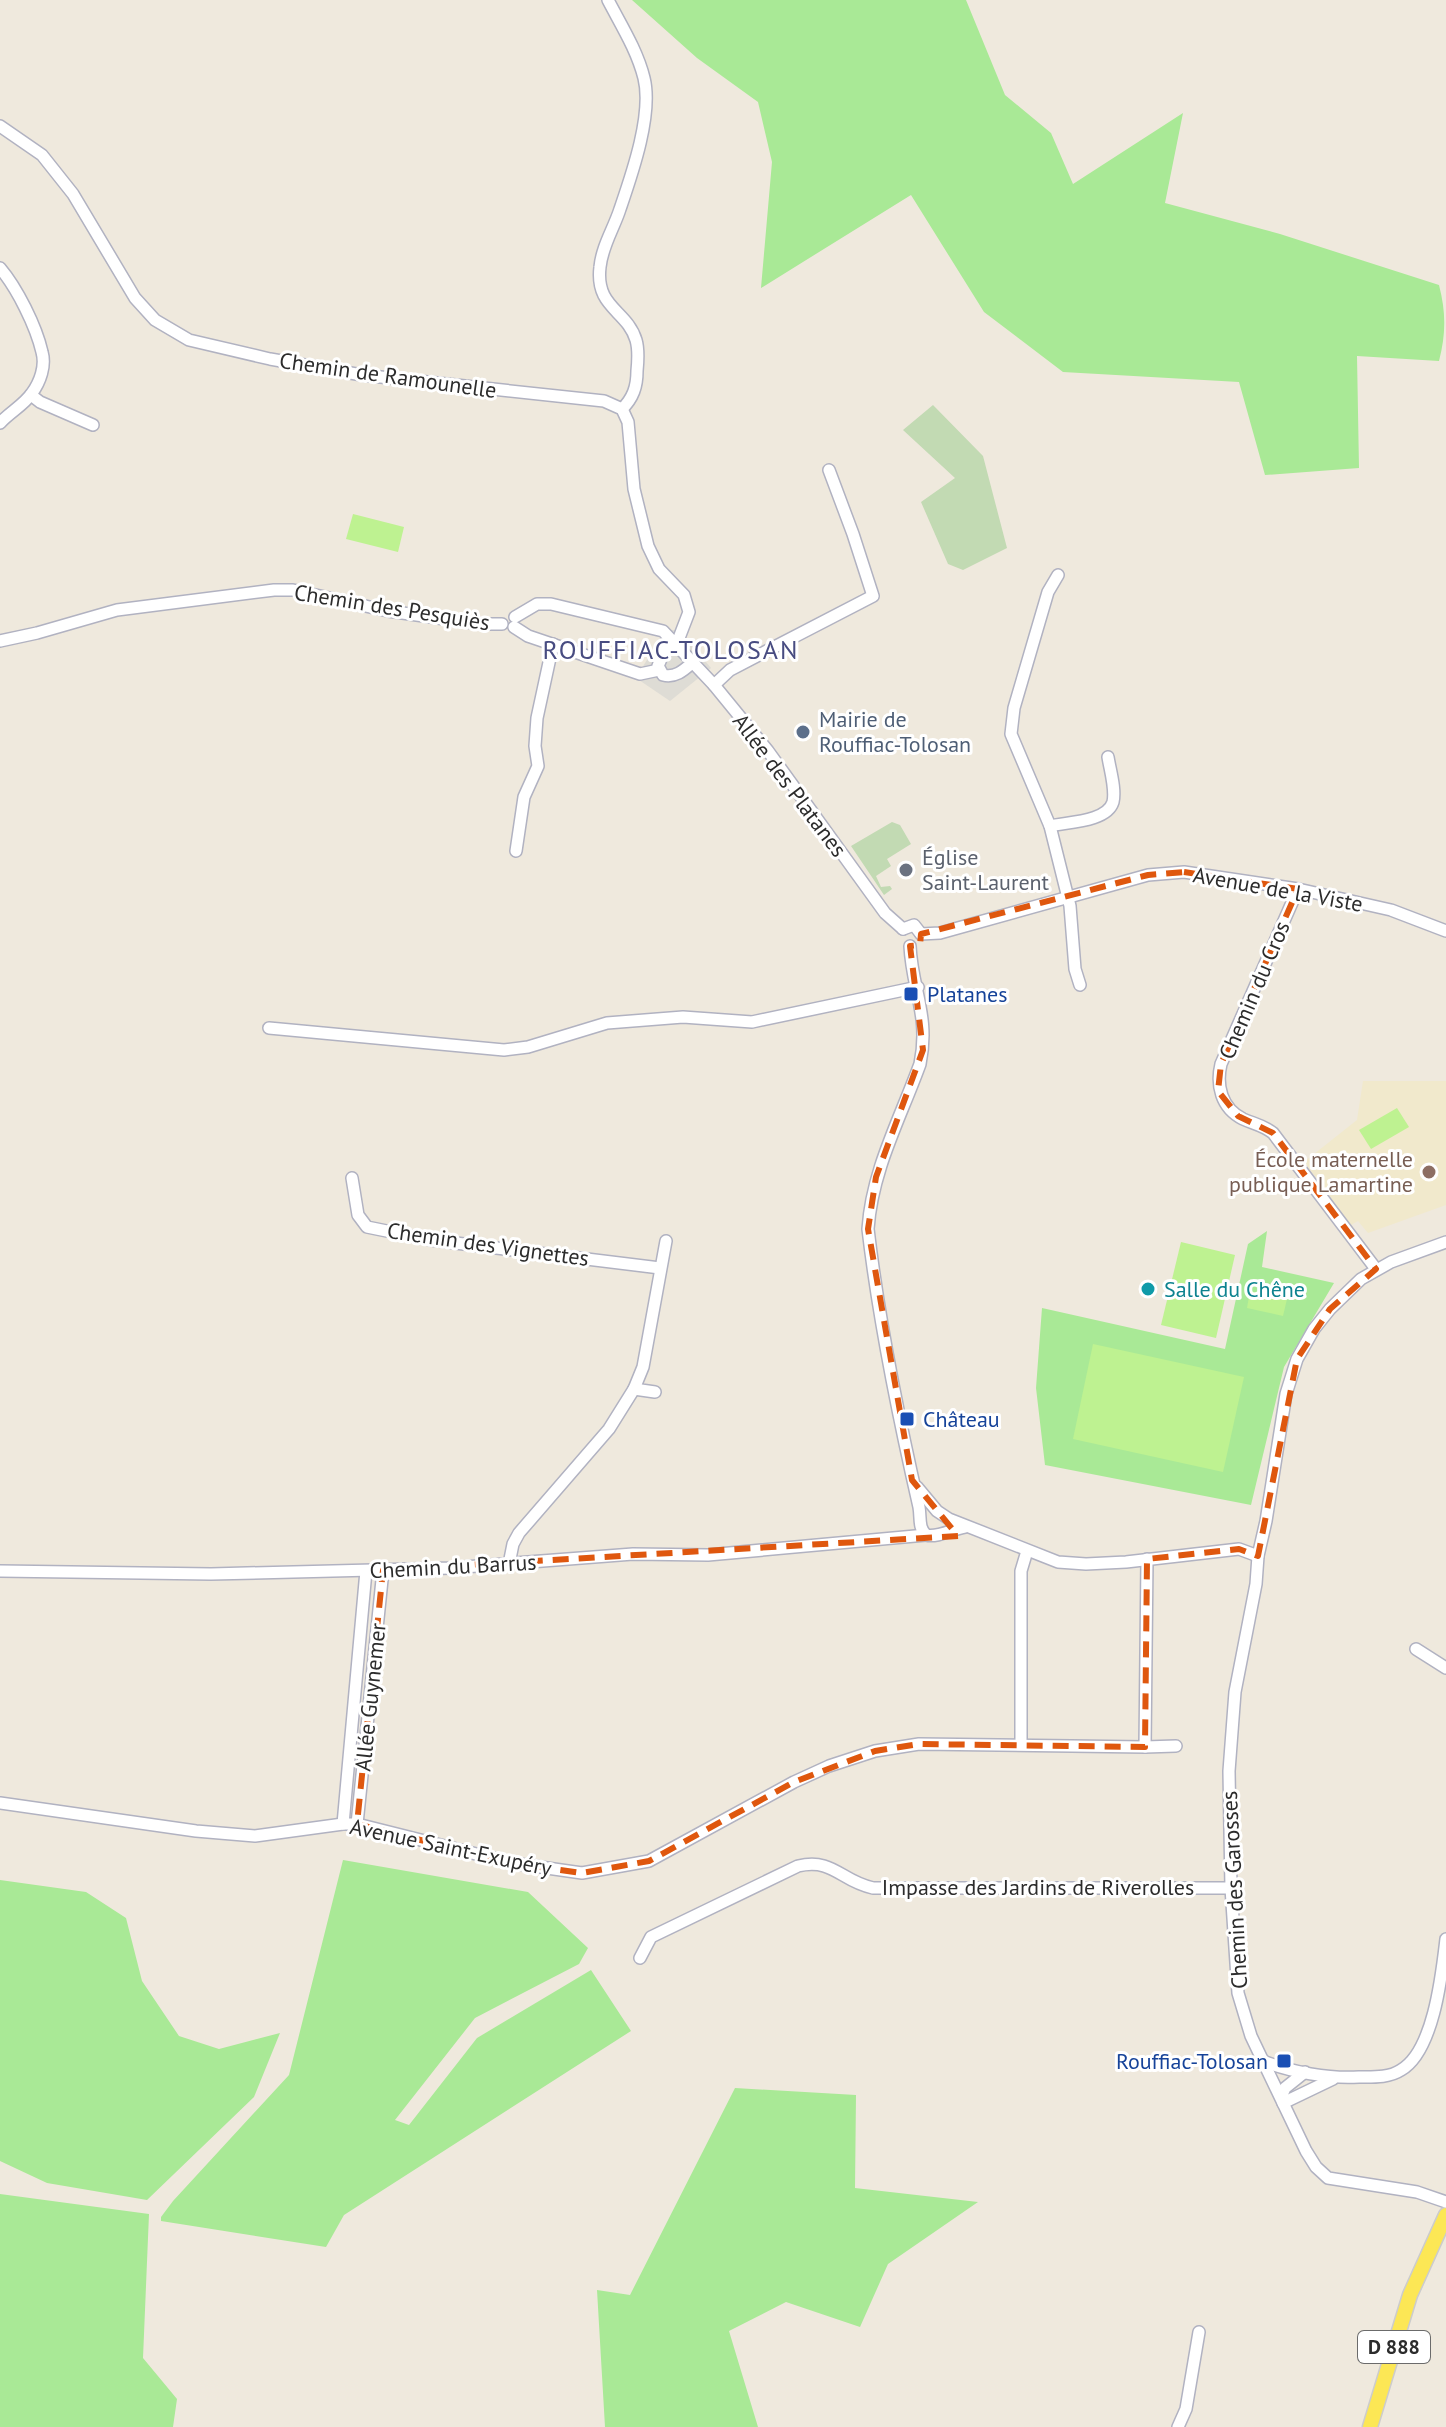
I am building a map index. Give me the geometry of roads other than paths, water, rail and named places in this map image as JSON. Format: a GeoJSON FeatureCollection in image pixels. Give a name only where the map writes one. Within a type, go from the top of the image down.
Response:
{"type":"FeatureCollection","features":[{"type":"Feature","properties":{"kind":"main road","name":"D 888"},"geometry":{"type":"LineString","coordinates":[[1370,2427],[1410,2295],[1446,2215]]}},
{"type":"Feature","properties":{"kind":"street"},"geometry":{"type":"LineString","coordinates":[[608,0],[635,51],[645,79],[646,96],[632,167],[600,267],[602,288],[607,304],[627,324],[636,341],[636,385],[633,395],[622,409],[628,422],[634,489],[648,546],[659,569],[684,595],[688,604],[686,622],[674,643],[660,658],[659,670],[663,675],[675,676],[692,663]]}},
{"type":"Feature","properties":{"kind":"street","name":"Chemin de Ramounelle"},"geometry":{"type":"LineString","coordinates":[[0,126],[42,155],[73,194],[135,298],[155,320],[189,340],[270,359],[362,375],[604,401],[622,409]]}},
{"type":"Feature","properties":{"kind":"street"},"geometry":{"type":"LineString","coordinates":[[0,268],[15,288],[42,352],[42,372],[31,395],[0,423]]}},
{"type":"Feature","properties":{"kind":"street"},"geometry":{"type":"LineString","coordinates":[[31,395],[93,425]]}},
{"type":"Feature","properties":{"kind":"street"},"geometry":{"type":"LineString","coordinates":[[714,685],[730,670],[873,596],[829,470]]}},
{"type":"Feature","properties":{"kind":"street"},"geometry":{"type":"LineString","coordinates":[[1058,575],[1048,592],[1034,639],[1014,708],[1011,734],[1050,826],[1068,898],[1075,969],[1080,985]]}},
{"type":"Feature","properties":{"kind":"street","name":"Chemin des Pesquiès"},"geometry":{"type":"LineString","coordinates":[[0,641],[117,610],[274,590],[293,590],[388,611],[481,624],[510,623]]}},
{"type":"Feature","properties":{"kind":"street"},"geometry":{"type":"LineString","coordinates":[[659,670],[640,674],[528,636],[510,623],[537,604],[551,604],[663,631],[674,643]]}},
{"type":"Feature","properties":{"kind":"street","name":"Allée des Platanes"},"geometry":{"type":"LineString","coordinates":[[674,643],[714,685],[768,751],[885,913],[903,929]]}},
{"type":"Feature","properties":{"kind":"street"},"geometry":{"type":"LineString","coordinates":[[516,851],[519,813],[529,781],[538,766],[535,746],[537,718],[553,644]]}},
{"type":"Feature","properties":{"kind":"street"},"geometry":{"type":"LineString","coordinates":[[1050,826],[1102,815],[1109,809],[1114,800],[1108,757]]}},
{"type":"Feature","properties":{"kind":"street","name":"Avenue de la Viste"},"geometry":{"type":"LineString","coordinates":[[921,934],[940,933],[1148,875],[1184,872],[1298,889],[1391,910],[1446,931]]}},
{"type":"Feature","properties":{"kind":"street","name":"Chemin du Cros"},"geometry":{"type":"LineString","coordinates":[[1298,889],[1221,1064],[1218,1091],[1238,1116],[1273,1133],[1376,1269]]}},
{"type":"Feature","properties":{"kind":"street"},"geometry":{"type":"LineString","coordinates":[[910,946],[919,941],[921,934],[914,925],[903,929],[901,939],[910,946],[925,1029],[923,1050],[876,1177],[868,1229],[900,1424],[920,1520],[926,1535],[935,1537],[965,1527]]}},
{"type":"Feature","properties":{"kind":"street"},"geometry":{"type":"LineString","coordinates":[[269,1028],[504,1050],[528,1047],[607,1023],[683,1017],[752,1022],[918,987]]}},
{"type":"Feature","properties":{"kind":"street","name":"Chemin des Vignettes"},"geometry":{"type":"LineString","coordinates":[[352,1178],[358,1215],[367,1227],[431,1240],[660,1268]]}},
{"type":"Feature","properties":{"kind":"street"},"geometry":{"type":"LineString","coordinates":[[509,1564],[519,1533],[609,1429],[634,1389],[643,1367],[666,1241]]}},
{"type":"Feature","properties":{"kind":"street","name":"Chemin des Garosses"},"geometry":{"type":"LineString","coordinates":[[1446,1242],[1376,1269],[1361,1279],[1330,1309],[1305,1344],[1294,1367],[1286,1394],[1256,1584],[1243,1642],[1231,1724],[1229,1771],[1231,1888],[1241,2007],[1306,2151],[1328,2178],[1417,2192],[1446,2202]]}},
{"type":"Feature","properties":{"kind":"street"},"geometry":{"type":"LineString","coordinates":[[634,1389],[655,1392]]}},
{"type":"Feature","properties":{"kind":"street"},"geometry":{"type":"LineString","coordinates":[[912,1480],[940,1513],[946,1524],[943,1532]]}},
{"type":"Feature","properties":{"kind":"street"},"geometry":{"type":"LineString","coordinates":[[905,1535],[928,1512],[940,1513],[965,1527],[1058,1562],[1086,1564],[1239,1549],[1258,1556]]}},
{"type":"Feature","properties":{"kind":"street","name":"Chemin du Barrus"},"geometry":{"type":"LineString","coordinates":[[0,1571],[211,1574],[366,1571],[633,1554],[708,1555],[926,1535]]}},
{"type":"Feature","properties":{"kind":"street"},"geometry":{"type":"LineString","coordinates":[[1021,1744],[1021,1571],[1027,1551]]}},
{"type":"Feature","properties":{"kind":"street"},"geometry":{"type":"LineString","coordinates":[[1145,1747],[1147,1559]]}},
{"type":"Feature","properties":{"kind":"street","name":"Allée Guynemer"},"geometry":{"type":"LineString","coordinates":[[357,1824],[383,1570]]}},
{"type":"Feature","properties":{"kind":"street","name":"Allée Guynemer"},"geometry":{"type":"LineString","coordinates":[[343,1824],[366,1571]]}},
{"type":"Feature","properties":{"kind":"street"},"geometry":{"type":"LineString","coordinates":[[1416,1649],[1446,1668]]}},
{"type":"Feature","properties":{"kind":"street","name":"Avenue Saint-Exupéry"},"geometry":{"type":"LineString","coordinates":[[0,1803],[196,1831],[255,1836],[357,1824],[512,1863],[582,1873],[649,1861],[794,1782],[829,1766],[875,1751],[919,1744],[1176,1746]]}},
{"type":"Feature","properties":{"kind":"street","name":"Impasse des Jardins de Riverolles"},"geometry":{"type":"LineString","coordinates":[[640,1958],[651,1937],[798,1866],[814,1862],[827,1865],[856,1884],[873,1888],[1231,1888]]}},
{"type":"Feature","properties":{"kind":"street"},"geometry":{"type":"LineString","coordinates":[[1282,2100],[1333,2079],[1393,2074],[1409,2065],[1438,2002],[1446,1939]]}},
{"type":"Feature","properties":{"kind":"street"},"geometry":{"type":"LineString","coordinates":[[1263,2061],[1333,2079]]}},
{"type":"Feature","properties":{"kind":"street"},"geometry":{"type":"LineString","coordinates":[[1282,2100],[1285,2088],[1305,2072]]}},
{"type":"Feature","properties":{"kind":"street"},"geometry":{"type":"LineString","coordinates":[[1178,2427],[1186,2409],[1199,2332]]}},
{"type":"Feature","properties":{"kind":"place","name":"Mairie de Rouffiac-Tolosan"},"geometry":{"type":"Point","coordinates":[803,732]}},
{"type":"Feature","properties":{"kind":"place","name":"Église Saint-Laurent"},"geometry":{"type":"Point","coordinates":[906,870]}},
{"type":"Feature","properties":{"kind":"place","name":"Platanes"},"geometry":{"type":"Point","coordinates":[911,994]}},
{"type":"Feature","properties":{"kind":"place","name":"École maternelle publique Lamartine"},"geometry":{"type":"Point","coordinates":[1429,1172]}},
{"type":"Feature","properties":{"kind":"place","name":"Salle du Chêne"},"geometry":{"type":"Point","coordinates":[1148,1289]}},
{"type":"Feature","properties":{"kind":"place","name":"Château"},"geometry":{"type":"Point","coordinates":[907,1419]}},
{"type":"Feature","properties":{"kind":"place","name":"Rouffiac-Tolosan"},"geometry":{"type":"Point","coordinates":[1284,2061]}},
{"type":"Feature","properties":{"kind":"district","name":"ROUFFIAC-TOLOSAN"},"geometry":{"type":"Point","coordinates":[671,650]}}]}
